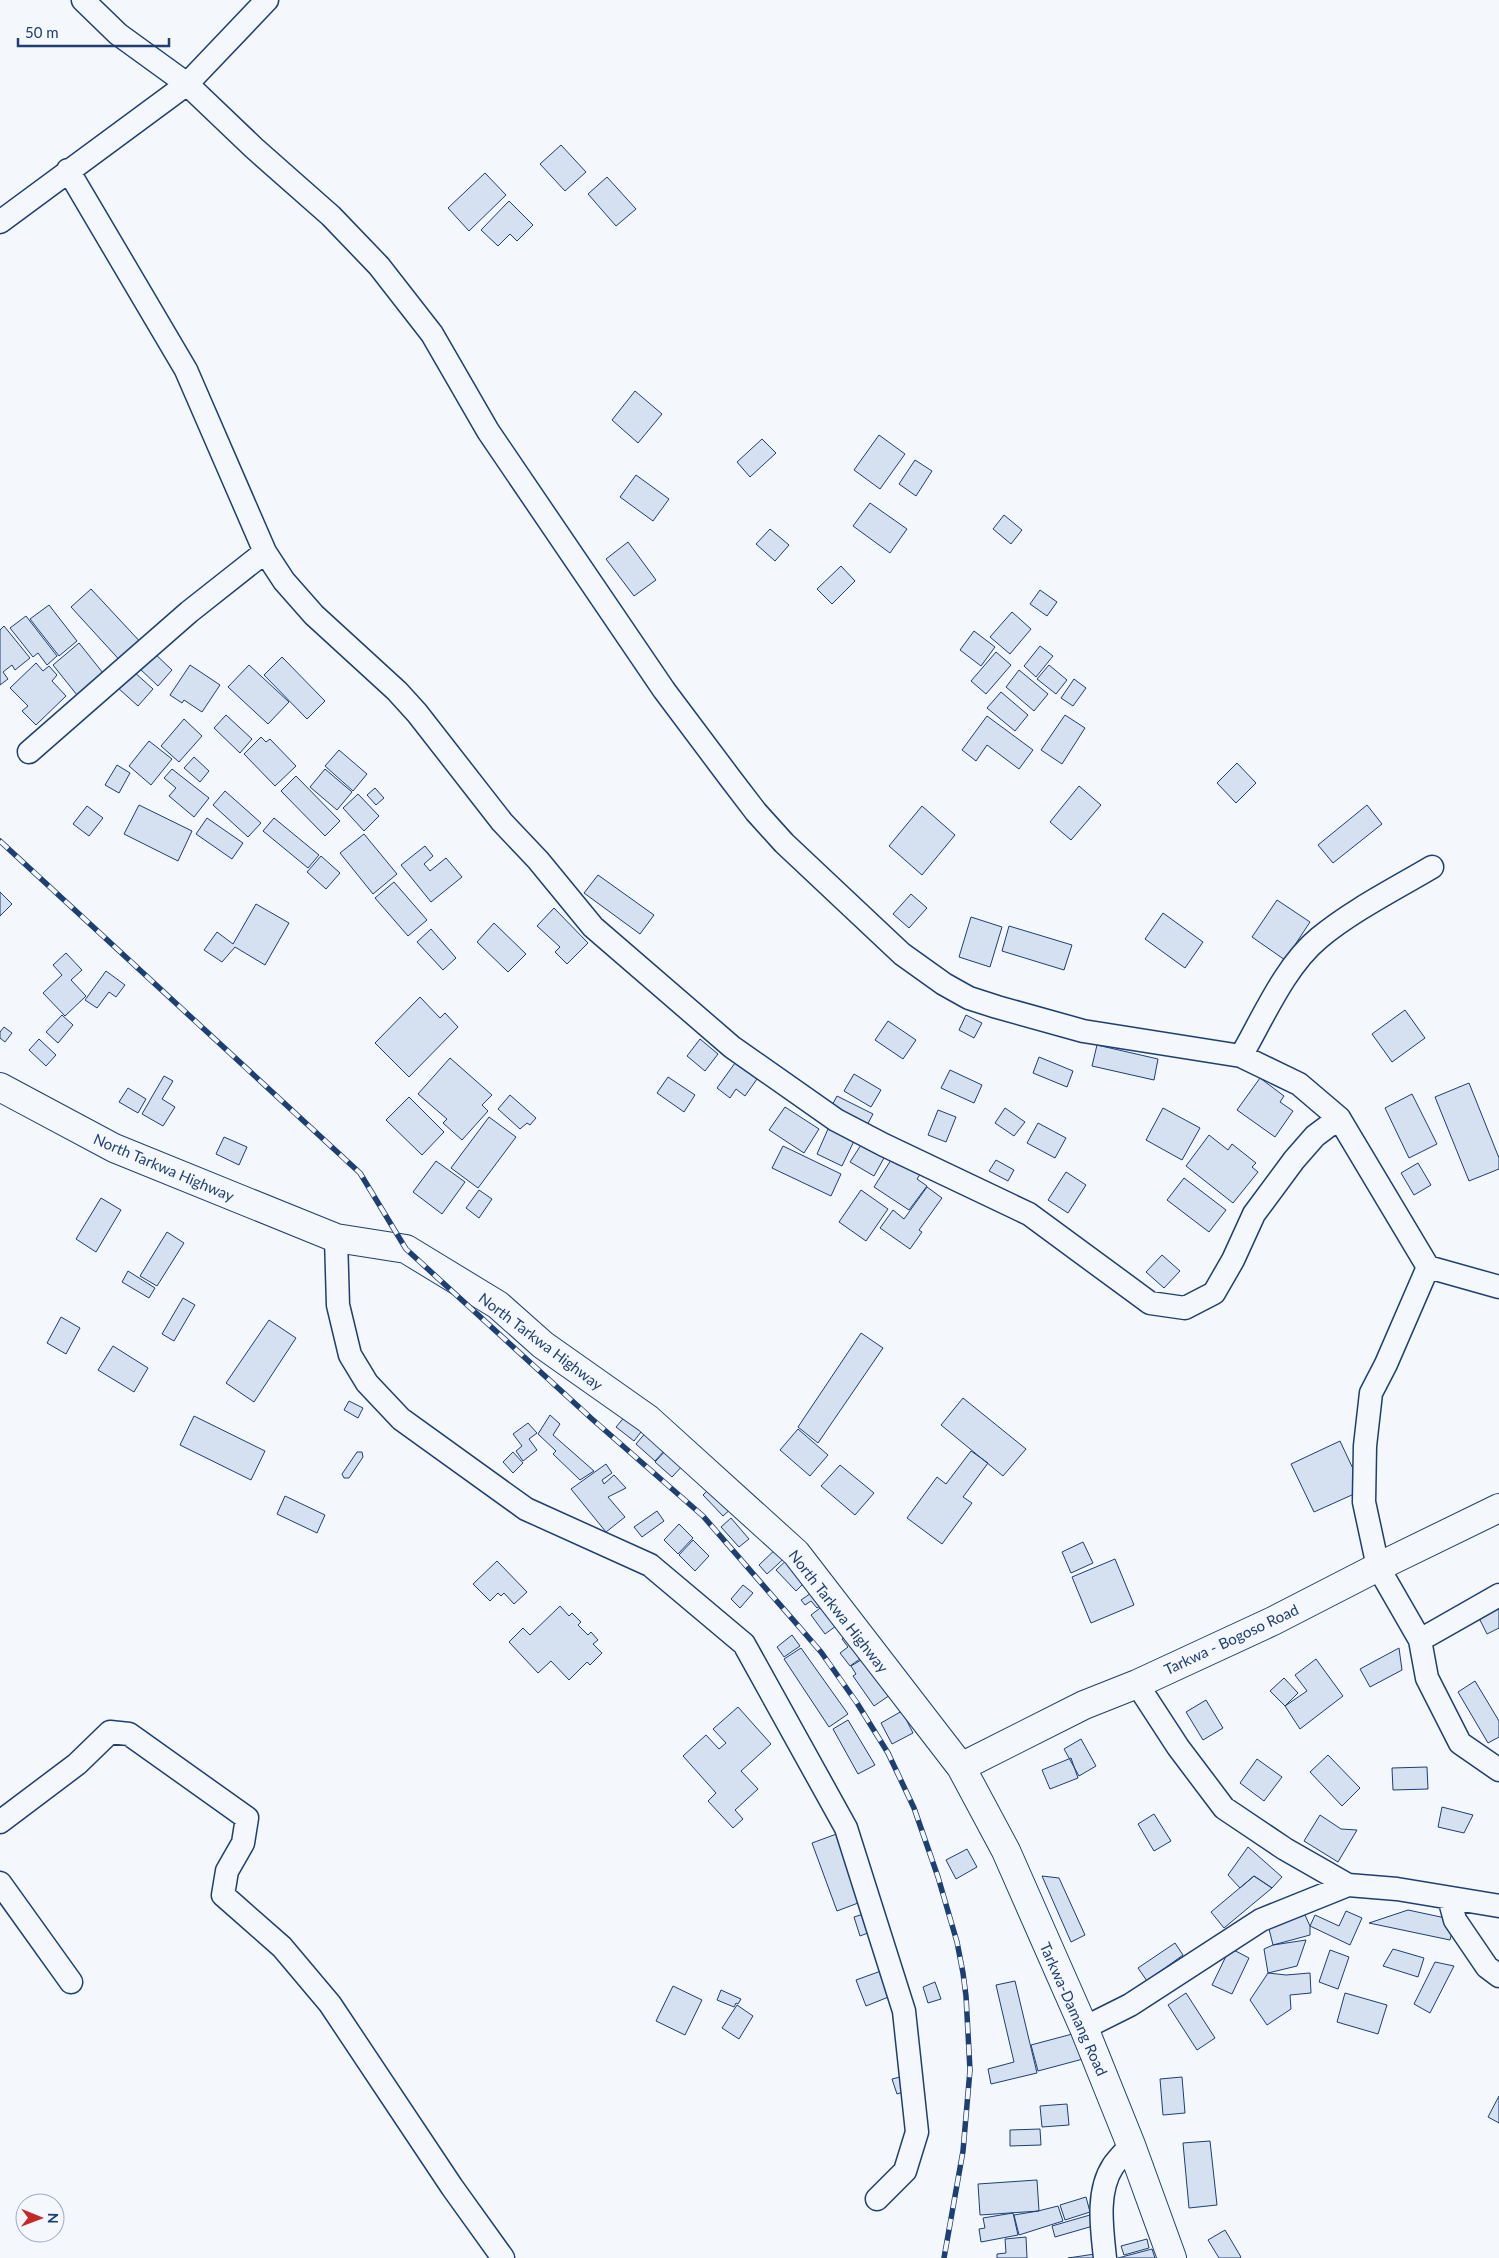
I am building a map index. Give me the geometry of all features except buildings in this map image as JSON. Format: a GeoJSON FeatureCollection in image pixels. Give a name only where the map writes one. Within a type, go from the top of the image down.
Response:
{"type":"FeatureCollection","features":[{"type":"Feature","properties":{"kind":"main road","name":"North Tarkwa Highway"},"geometry":{"type":"LineString","coordinates":[[0,1087],[114,1148],[336,1238],[406,1249],[498,1305],[543,1345],[648,1419],[796,1553],[961,1766]]}},
{"type":"Feature","properties":{"kind":"main road","name":"Tarkwa - Bogoso Road"},"geometry":{"type":"LineString","coordinates":[[961,1766],[1058,1718],[1273,1621],[1378,1566],[1499,1508]]}},
{"type":"Feature","properties":{"kind":"main road","name":"Tarkwa-Damang Road"},"geometry":{"type":"LineString","coordinates":[[961,1766],[1006,1851],[1084,2028],[1131,2145],[1172,2258]]}},
{"type":"Feature","properties":{"kind":"street"},"geometry":{"type":"LineString","coordinates":[[83,0],[118,34],[187,84],[254,148],[325,211],[379,266],[432,334],[488,431],[664,690],[730,778],[756,812],[784,843],[902,954],[944,984],[968,998],[1083,1031],[1241,1056],[1299,1084],[1339,1118],[1428,1267],[1499,1287]]}},
{"type":"Feature","properties":{"kind":"street"},"geometry":{"type":"LineString","coordinates":[[0,222],[187,84],[267,0]]}},
{"type":"Feature","properties":{"kind":"street"},"geometry":{"type":"LineString","coordinates":[[68,170],[186,370],[266,552],[284,581],[314,615],[397,691],[417,713],[502,822],[538,860],[593,927],[732,1047],[836,1120],[1029,1214],[1150,1303],[1185,1308],[1214,1293],[1233,1260],[1254,1214],[1314,1136],[1339,1118]]}},
{"type":"Feature","properties":{"kind":"street"},"geometry":{"type":"LineString","coordinates":[[29,752],[189,612],[266,552]]}},
{"type":"Feature","properties":{"kind":"street"},"geometry":{"type":"LineString","coordinates":[[1241,1056],[1291,968],[1318,939],[1348,917],[1432,867]]}},
{"type":"Feature","properties":{"kind":"street"},"geometry":{"type":"LineString","coordinates":[[336,1238],[338,1305],[350,1355],[367,1384],[401,1419],[526,1509],[650,1565],[744,1644],[846,1828],[904,2012],[917,2132],[905,2172],[877,2199]]}},
{"type":"Feature","properties":{"kind":"street"},"geometry":{"type":"LineString","coordinates":[[1428,1267],[1386,1364],[1371,1393],[1365,1446],[1364,1502],[1378,1566],[1420,1640],[1427,1678],[1460,1743],[1499,1770]]}},
{"type":"Feature","properties":{"kind":"street"},"geometry":{"type":"LineString","coordinates":[[1420,1640],[1499,1595]]}},
{"type":"Feature","properties":{"kind":"street"},"geometry":{"type":"LineString","coordinates":[[1137,1684],[1178,1747],[1224,1808],[1285,1849],[1348,1885]]}},
{"type":"Feature","properties":{"kind":"street"},"geometry":{"type":"LineString","coordinates":[[0,1822],[77,1764],[110,1732],[129,1734],[247,1818],[243,1843],[227,1872],[223,1895],[282,1947],[330,2004],[447,2179],[503,2258]]}},
{"type":"Feature","properties":{"kind":"street"},"geometry":{"type":"LineString","coordinates":[[0,1883],[72,1982]]}},
{"type":"Feature","properties":{"kind":"street"},"geometry":{"type":"LineString","coordinates":[[1084,2028],[1130,2005],[1261,1920],[1348,1885],[1397,1888],[1499,1906]]}},
{"type":"Feature","properties":{"kind":"street"},"geometry":{"type":"LineString","coordinates":[[1448,1898],[1455,1920],[1488,1967],[1499,1976]]}},
{"type":"Feature","properties":{"kind":"street"},"geometry":{"type":"LineString","coordinates":[[1105,2258],[1102,2222],[1105,2186],[1113,2166],[1131,2145]]}},
{"type":"Feature","properties":{"kind":"railway"},"geometry":{"type":"LineString","coordinates":[[0,841],[360,1173],[406,1249],[592,1419],[703,1516],[821,1652],[857,1703],[888,1753],[914,1808],[938,1877],[957,1942],[963,1973],[970,2070],[963,2151],[944,2258]]}}]}
